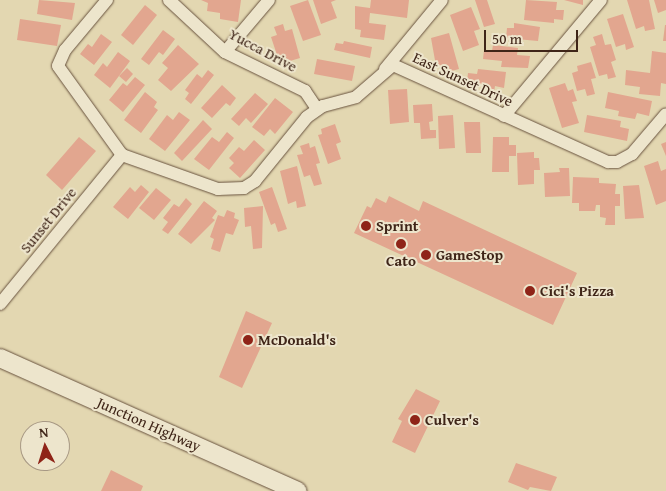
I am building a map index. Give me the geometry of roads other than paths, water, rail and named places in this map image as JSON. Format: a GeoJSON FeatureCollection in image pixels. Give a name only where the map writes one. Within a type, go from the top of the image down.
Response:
{"type":"FeatureCollection","features":[{"type":"Feature","properties":{"kind":"main road","name":"Junction Highway"},"geometry":{"type":"LineString","coordinates":[[0,358],[298,491]]}},
{"type":"Feature","properties":{"kind":"street"},"geometry":{"type":"LineString","coordinates":[[106,0],[65,50],[58,66],[122,156],[218,189],[238,190],[255,181],[317,110],[356,97],[381,73],[442,0]]}},
{"type":"Feature","properties":{"kind":"street","name":"Yucca Drive"},"geometry":{"type":"LineString","coordinates":[[169,0],[225,52],[305,91],[317,110]]}},
{"type":"Feature","properties":{"kind":"street"},"geometry":{"type":"LineString","coordinates":[[225,52],[269,0]]}},
{"type":"Feature","properties":{"kind":"street"},"geometry":{"type":"LineString","coordinates":[[504,116],[601,0]]}},
{"type":"Feature","properties":{"kind":"street","name":"East Sunset Drive"},"geometry":{"type":"LineString","coordinates":[[381,73],[393,65],[599,160],[617,162],[632,154],[666,114]]}},
{"type":"Feature","properties":{"kind":"street","name":"Sunset Drive"},"geometry":{"type":"LineString","coordinates":[[0,304],[122,156]]}},
{"type":"Feature","properties":{"kind":"place","name":"Sprint"},"geometry":{"type":"Point","coordinates":[366,226]}},
{"type":"Feature","properties":{"kind":"place","name":"Cato"},"geometry":{"type":"Point","coordinates":[401,244]}},
{"type":"Feature","properties":{"kind":"place","name":"GameStop"},"geometry":{"type":"Point","coordinates":[426,255]}},
{"type":"Feature","properties":{"kind":"place","name":"Cici's Pizza"},"geometry":{"type":"Point","coordinates":[530,291]}},
{"type":"Feature","properties":{"kind":"place","name":"McDonald's"},"geometry":{"type":"Point","coordinates":[248,340]}},
{"type":"Feature","properties":{"kind":"place","name":"Culver's"},"geometry":{"type":"Point","coordinates":[415,420]}}]}
